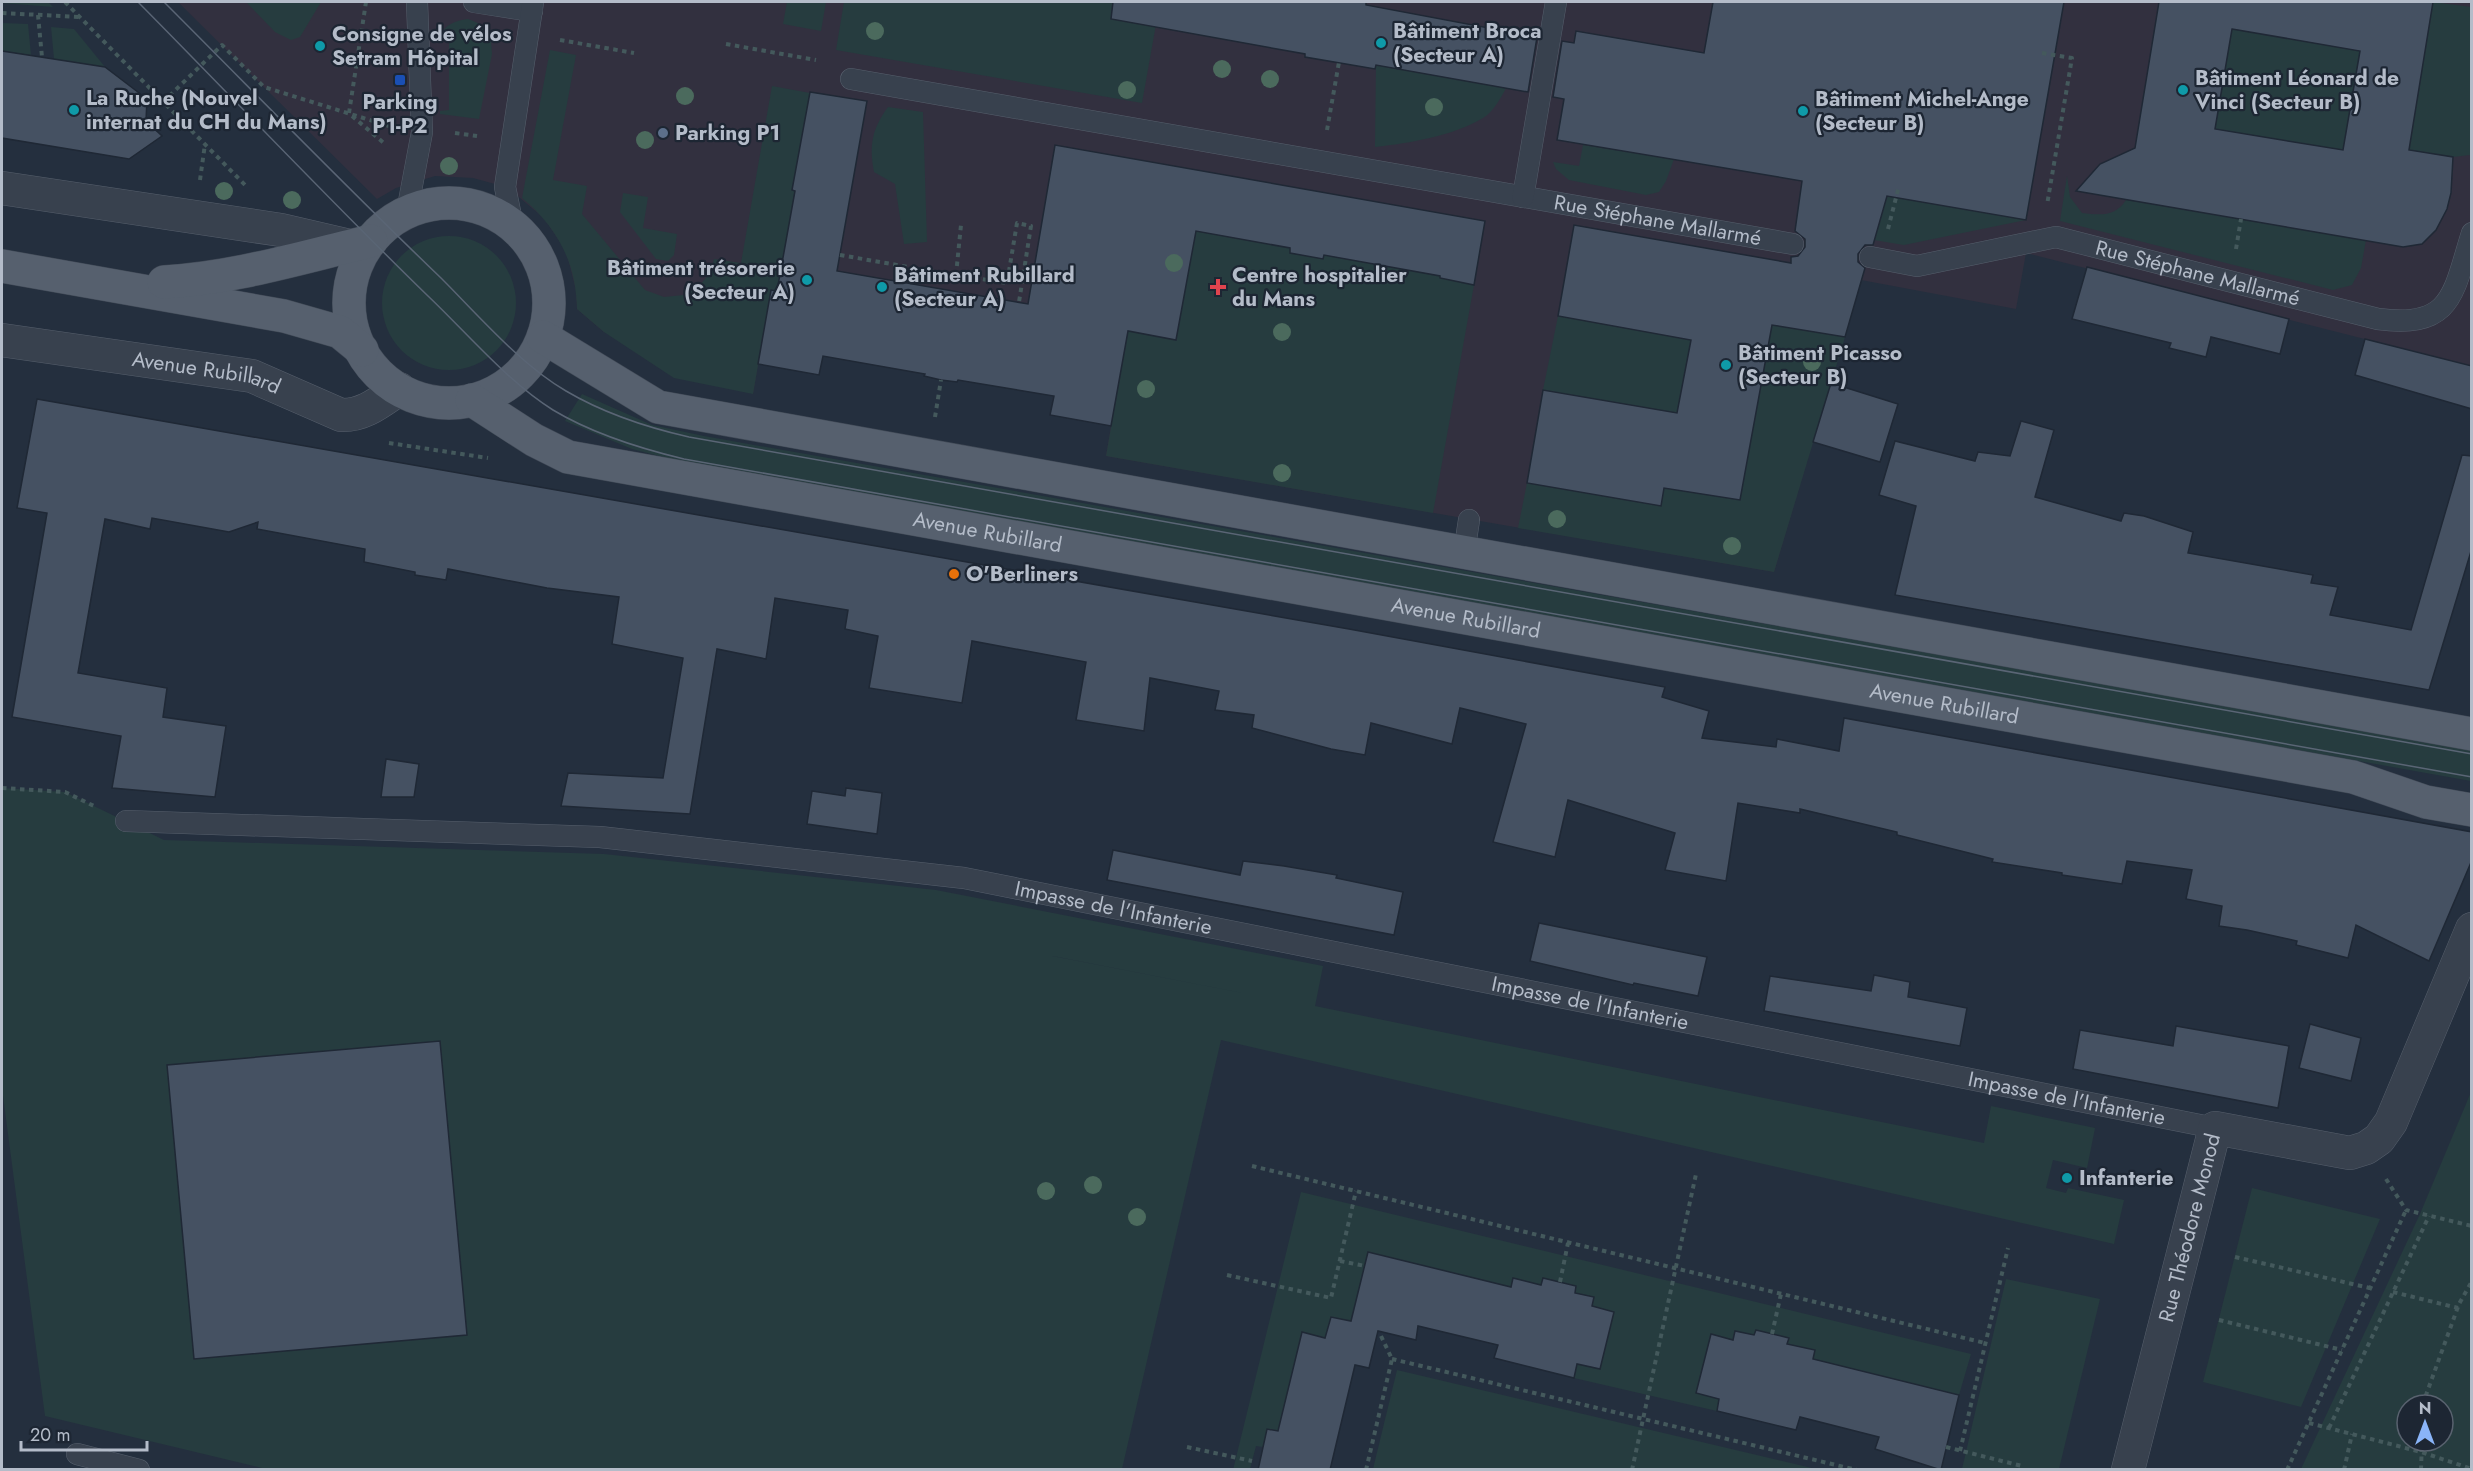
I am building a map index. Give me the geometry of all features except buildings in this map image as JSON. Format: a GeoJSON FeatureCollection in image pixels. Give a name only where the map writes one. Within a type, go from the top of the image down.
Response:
{"type":"FeatureCollection","features":[{"type":"Feature","properties":{"kind":"main road"},"geometry":{"type":"LineString","coordinates":[[113,284],[202,280],[286,264],[361,244],[407,212],[423,207],[454,203],[485,210],[513,226],[533,249],[546,277],[549,308],[543,337],[529,363],[514,379],[494,392],[472,400],[434,401],[399,389],[378,372],[362,350],[354,332],[349,302],[361,244]]}},
{"type":"Feature","properties":{"kind":"main road"},"geometry":{"type":"LineString","coordinates":[[2,266],[284,316],[340,333],[362,350]]}},
{"type":"Feature","properties":{"kind":"main road"},"geometry":{"type":"LineString","coordinates":[[543,337],[658,407],[2472,734]]}},
{"type":"Feature","properties":{"kind":"main road","name":"Avenue Rubillard"},"geometry":{"type":"LineString","coordinates":[[472,400],[534,440],[568,457],[2353,777],[2426,802],[2472,810]]}},
{"type":"Feature","properties":{"kind":"street"},"geometry":{"type":"LineString","coordinates":[[2,188],[361,244]]}},
{"type":"Feature","properties":{"kind":"street","name":"Avenue Rubillard"},"geometry":{"type":"LineString","coordinates":[[2,340],[252,376],[341,415],[353,416],[364,412],[399,389]]}},
{"type":"Feature","properties":{"kind":"street"},"geometry":{"type":"LineString","coordinates":[[2366,1148],[2379,1138],[2391,1122],[2472,929]]}},
{"type":"Feature","properties":{"kind":"street","name":"Rue Théodore Monod"},"geometry":{"type":"LineString","coordinates":[[2128,1470],[2215,1128],[2341,1153],[2366,1148]]}},
{"type":"Feature","properties":{"kind":"lane"},"geometry":{"type":"LineString","coordinates":[[407,212],[422,132],[417,2]]}},
{"type":"Feature","properties":{"kind":"lane"},"geometry":{"type":"LineString","coordinates":[[474,2],[529,5],[505,187],[513,226]]}},
{"type":"Feature","properties":{"kind":"lane"},"geometry":{"type":"LineString","coordinates":[[1523,197],[1556,2]]}},
{"type":"Feature","properties":{"kind":"lane","name":"Rue Stéphane Mallarmé"},"geometry":{"type":"LineString","coordinates":[[851,79],[1793,244]]}},
{"type":"Feature","properties":{"kind":"lane","name":"Rue Stéphane Mallarmé"},"geometry":{"type":"LineString","coordinates":[[1875,258],[1917,266],[2056,237],[2378,319],[2405,323],[2430,316],[2448,303],[2472,233]]}},
{"type":"Feature","properties":{"kind":"lane"},"geometry":{"type":"LineString","coordinates":[[1464,553],[1469,520]]}},
{"type":"Feature","properties":{"kind":"lane","name":"Impasse de l'Infanterie"},"geometry":{"type":"LineString","coordinates":[[126,821],[600,837],[964,878],[2215,1128]]}},
{"type":"Feature","properties":{"kind":"lane"},"geometry":{"type":"LineString","coordinates":[[77,1454],[139,1470]]}},
{"type":"Feature","properties":{"kind":"path"},"geometry":{"type":"LineString","coordinates":[[65,2],[251,191]]}},
{"type":"Feature","properties":{"kind":"path"},"geometry":{"type":"LineString","coordinates":[[349,114],[366,2]]}},
{"type":"Feature","properties":{"kind":"path"},"geometry":{"type":"LineString","coordinates":[[2,13],[80,17]]}},
{"type":"Feature","properties":{"kind":"path"},"geometry":{"type":"LineString","coordinates":[[38,15],[42,57]]}},
{"type":"Feature","properties":{"kind":"path"},"geometry":{"type":"LineString","coordinates":[[565,41],[634,52]]}},
{"type":"Feature","properties":{"kind":"path"},"geometry":{"type":"LineString","coordinates":[[726,44],[816,60]]}},
{"type":"Feature","properties":{"kind":"path"},"geometry":{"type":"LineString","coordinates":[[163,102],[222,45],[264,87],[394,128]]}},
{"type":"Feature","properties":{"kind":"path"},"geometry":{"type":"LineString","coordinates":[[2040,240],[2072,58],[2042,53]]}},
{"type":"Feature","properties":{"kind":"path"},"geometry":{"type":"LineString","coordinates":[[349,114],[416,169]]}},
{"type":"Feature","properties":{"kind":"path"},"geometry":{"type":"LineString","coordinates":[[458,134],[477,136]]}},
{"type":"Feature","properties":{"kind":"path"},"geometry":{"type":"LineString","coordinates":[[1875,258],[1899,186]]}},
{"type":"Feature","properties":{"kind":"path"},"geometry":{"type":"LineString","coordinates":[[974,278],[1007,283],[1017,224],[1031,226],[1019,302]]}},
{"type":"Feature","properties":{"kind":"path"},"geometry":{"type":"LineString","coordinates":[[956,275],[961,225]]}},
{"type":"Feature","properties":{"kind":"path"},"geometry":{"type":"LineString","coordinates":[[840,255],[938,272]]}},
{"type":"Feature","properties":{"kind":"path"},"geometry":{"type":"LineString","coordinates":[[934,423],[941,380]]}},
{"type":"Feature","properties":{"kind":"path"},"geometry":{"type":"LineString","coordinates":[[2,788],[65,792],[126,821]]}},
{"type":"Feature","properties":{"kind":"path"},"geometry":{"type":"LineString","coordinates":[[2366,1148],[2406,1210],[2472,1226]]}},
{"type":"Feature","properties":{"kind":"path"},"geometry":{"type":"LineString","coordinates":[[1252,1166],[1985,1343]]}},
{"type":"Feature","properties":{"kind":"path"},"geometry":{"type":"LineString","coordinates":[[1632,1470],[1696,1174]]}},
{"type":"Feature","properties":{"kind":"path"},"geometry":{"type":"LineString","coordinates":[[1227,1275],[1331,1298],[1356,1191]]}},
{"type":"Feature","properties":{"kind":"path"},"geometry":{"type":"LineString","coordinates":[[2287,1470],[2406,1210]]}},
{"type":"Feature","properties":{"kind":"path"},"geometry":{"type":"LineString","coordinates":[[2329,1428],[2429,1216]]}},
{"type":"Feature","properties":{"kind":"path"},"geometry":{"type":"LineString","coordinates":[[1560,1282],[1568,1243]]}},
{"type":"Feature","properties":{"kind":"path"},"geometry":{"type":"LineString","coordinates":[[1960,1451],[2008,1248]]}},
{"type":"Feature","properties":{"kind":"path"},"geometry":{"type":"LineString","coordinates":[[2235,1257],[2370,1288]]}},
{"type":"Feature","properties":{"kind":"path"},"geometry":{"type":"LineString","coordinates":[[1340,1261],[1365,1266]]}},
{"type":"Feature","properties":{"kind":"path"},"geometry":{"type":"LineString","coordinates":[[2428,1393],[2458,1308],[2472,1281]]}},
{"type":"Feature","properties":{"kind":"path"},"geometry":{"type":"LineString","coordinates":[[2393,1292],[2458,1308]]}},
{"type":"Feature","properties":{"kind":"path"},"geometry":{"type":"LineString","coordinates":[[1772,1334],[1781,1294]]}},
{"type":"Feature","properties":{"kind":"path"},"geometry":{"type":"LineString","coordinates":[[2219,1320],[2342,1350]]}},
{"type":"Feature","properties":{"kind":"path"},"geometry":{"type":"LineString","coordinates":[[1366,1470],[1392,1359],[1381,1335]]}},
{"type":"Feature","properties":{"kind":"path"},"geometry":{"type":"LineString","coordinates":[[1392,1359],[1857,1470]]}},
{"type":"Feature","properties":{"kind":"path"},"geometry":{"type":"LineString","coordinates":[[2308,1423],[2395,1445]]}},
{"type":"Feature","properties":{"kind":"path"},"geometry":{"type":"LineString","coordinates":[[2343,1470],[2352,1434]]}},
{"type":"Feature","properties":{"kind":"path"},"geometry":{"type":"LineString","coordinates":[[1187,1447],[1252,1461]]}},
{"type":"Feature","properties":{"kind":"path"},"geometry":{"type":"LineString","coordinates":[[1946,1447],[2022,1466],[2022,1470]]}},
{"type":"Feature","properties":{"kind":"path"},"geometry":{"type":"LineString","coordinates":[[2421,1453],[2421,1470]]}},
{"type":"Feature","properties":{"kind":"path"},"geometry":{"type":"LineString","coordinates":[[2424,1453],[2472,1469]]}},
{"type":"Feature","properties":{"kind":"shaded area","name":"Centre hospitalier du Mans"},"geometry":{"type":"Polygon","coordinates":[[[178,2],[2471,2],[2471,366],[2026,253],[2016,309],[1861,280],[1774,572],[1106,456],[1111,426],[1050,415],[1053,396],[958,380],[957,382],[941,380],[924,376],[924,374],[823,356],[819,375],[758,364],[753,394],[612,329],[604,332],[577,309],[576,290],[566,251],[544,218],[514,193],[495,184],[473,178],[435,176],[396,188],[377,199],[178,2]]]}},
{"type":"Feature","properties":{"kind":"green space"},"geometry":{"type":"Polygon","coordinates":[[[48,2],[53,7],[2,3],[48,2]]]}},
{"type":"Feature","properties":{"kind":"green space"},"geometry":{"type":"Polygon","coordinates":[[[246,2],[321,2],[300,37],[291,40],[275,32],[246,2]]]}},
{"type":"Feature","properties":{"kind":"green space"},"geometry":{"type":"Polygon","coordinates":[[[787,2],[826,2],[821,31],[783,24],[787,2]]]}},
{"type":"Feature","properties":{"kind":"green space"},"geometry":{"type":"Polygon","coordinates":[[[844,2],[1160,2],[1142,103],[836,50],[844,2]]]}},
{"type":"Feature","properties":{"kind":"green space"},"geometry":{"type":"Polygon","coordinates":[[[2433,2],[2471,7],[2470,155],[2453,157],[2393,147],[2411,139],[2433,2]]]}},
{"type":"Feature","properties":{"kind":"green space"},"geometry":{"type":"Polygon","coordinates":[[[468,19],[485,28],[491,40],[492,54],[479,119],[440,114],[440,111],[449,110],[449,37],[439,37],[451,24],[468,19]]]}},
{"type":"Feature","properties":{"kind":"green space"},"geometry":{"type":"Polygon","coordinates":[[[2,23],[28,24],[31,55],[2,51],[2,23]]]}},
{"type":"Feature","properties":{"kind":"green space"},"geometry":{"type":"Polygon","coordinates":[[[51,27],[74,29],[105,67],[54,59],[51,27]]]}},
{"type":"Feature","properties":{"kind":"green space"},"geometry":{"type":"Polygon","coordinates":[[[2232,29],[2360,51],[2343,150],[2215,129],[2232,29]]]}},
{"type":"Feature","properties":{"kind":"green space"},"geometry":{"type":"Polygon","coordinates":[[[550,50],[576,55],[553,180],[587,186],[582,214],[645,290],[664,297],[684,295],[700,285],[710,273],[714,259],[741,263],[772,86],[810,93],[792,190],[795,191],[777,291],[771,291],[753,394],[674,378],[604,332],[577,309],[573,276],[563,248],[546,222],[522,198],[550,50]]]}},
{"type":"Feature","properties":{"kind":"green space"},"geometry":{"type":"Polygon","coordinates":[[[1376,65],[1506,88],[1490,112],[1458,130],[1431,138],[1375,147],[1376,65]]]}},
{"type":"Feature","properties":{"kind":"green space"},"geometry":{"type":"Polygon","coordinates":[[[888,107],[923,112],[927,242],[904,244],[895,184],[874,172],[873,138],[878,123],[888,107]]]}},
{"type":"Feature","properties":{"kind":"green space"},"geometry":{"type":"Polygon","coordinates":[[[1583,145],[1674,159],[1666,181],[1659,192],[1646,195],[1569,180],[1556,169],[1553,162],[1579,166],[1583,145]]]}},
{"type":"Feature","properties":{"kind":"green space"},"geometry":{"type":"Polygon","coordinates":[[[2067,176],[2070,197],[2082,213],[2107,214],[2122,206],[2126,200],[2366,240],[2361,268],[2352,285],[2333,290],[2060,221],[2067,176]]]}},
{"type":"Feature","properties":{"kind":"green space"},"geometry":{"type":"Polygon","coordinates":[[[1890,185],[1906,199],[2026,220],[1904,245],[1874,240],[1890,185]]]}},
{"type":"Feature","properties":{"kind":"green space"},"geometry":{"type":"Polygon","coordinates":[[[623,193],[648,197],[643,228],[677,234],[674,255],[668,261],[656,259],[620,212],[623,193]]]}},
{"type":"Feature","properties":{"kind":"green space"},"geometry":{"type":"Polygon","coordinates":[[[1172,227],[1290,248],[1290,253],[1323,259],[1324,255],[1440,276],[1440,278],[1474,285],[1433,513],[1106,456],[1124,353],[1117,329],[1176,339],[1185,292],[1172,227]]]}},
{"type":"Feature","properties":{"kind":"green space"},"geometry":{"type":"Polygon","coordinates":[[[449,236],[475,241],[497,255],[511,277],[516,303],[511,329],[497,351],[475,365],[449,370],[423,365],[401,351],[387,329],[382,303],[387,277],[401,255],[423,241],[449,236]]]}},
{"type":"Feature","properties":{"kind":"green space"},"geometry":{"type":"Polygon","coordinates":[[[1558,316],[1691,340],[1678,413],[1543,390],[1558,316]]]}},
{"type":"Feature","properties":{"kind":"green space"},"geometry":{"type":"Polygon","coordinates":[[[1772,325],[1845,337],[1774,572],[1518,528],[1527,483],[1661,506],[1664,488],[1772,325]]]}},
{"type":"Feature","properties":{"kind":"green space"},"geometry":{"type":"Polygon","coordinates":[[[582,394],[652,425],[704,436],[2471,749],[2471,781],[682,462],[632,449],[565,421],[582,394]]]}},
{"type":"Feature","properties":{"kind":"green space"},"geometry":{"type":"Polygon","coordinates":[[[2,788],[65,792],[164,840],[604,854],[936,890],[1323,966],[1315,1006],[1984,1143],[1991,1106],[2095,1128],[2087,1168],[2053,1160],[2046,1188],[2066,1193],[2068,1188],[2124,1200],[2114,1244],[1221,1040],[1122,1469],[266,1469],[45,1416],[2,1088],[2,788]]]}},
{"type":"Feature","properties":{"kind":"green space"},"geometry":{"type":"Polygon","coordinates":[[[2471,1092],[2471,1469],[2301,1469],[2420,1214],[2471,1092]]]}},
{"type":"Feature","properties":{"kind":"green space"},"geometry":{"type":"Polygon","coordinates":[[[2252,1188],[2380,1219],[2301,1407],[2203,1382],[2252,1188]]]}},
{"type":"Feature","properties":{"kind":"green space"},"geometry":{"type":"Polygon","coordinates":[[[1301,1192],[1971,1354],[1959,1395],[1813,1359],[1815,1350],[1787,1344],[1789,1338],[1756,1330],[1754,1336],[1735,1331],[1733,1340],[1711,1334],[1696,1393],[1719,1399],[1717,1411],[1574,1378],[1577,1364],[1600,1369],[1614,1312],[1592,1306],[1594,1297],[1575,1293],[1576,1286],[1543,1278],[1541,1285],[1514,1278],[1511,1287],[1368,1253],[1351,1321],[1331,1317],[1325,1338],[1302,1332],[1278,1431],[1263,1447],[1256,1446],[1250,1469],[1233,1470],[1301,1192]]]}},
{"type":"Feature","properties":{"kind":"green space"},"geometry":{"type":"Polygon","coordinates":[[[2006,1279],[2100,1299],[2059,1469],[1962,1469],[2006,1279]]]}},
{"type":"Feature","properties":{"kind":"green space"},"geometry":{"type":"Polygon","coordinates":[[[1397,1370],[1816,1469],[1373,1469],[1397,1370]]]}},
{"type":"Feature","properties":{"kind":"tram line"},"geometry":{"type":"LineString","coordinates":[[138,2],[504,372],[537,399],[568,419],[633,445],[684,459],[2472,777]]}},
{"type":"Feature","properties":{"kind":"tram line"},"geometry":{"type":"LineString","coordinates":[[164,2],[516,354],[566,391],[610,413],[641,424],[689,437],[2472,754]]}},
{"type":"Feature","properties":{"kind":"place","name":"Bâtiment Broca (Secteur A)"},"geometry":{"type":"Point","coordinates":[1381,43]}},
{"type":"Feature","properties":{"kind":"place","name":"Consigne de vélos Setram Hôpital"},"geometry":{"type":"Point","coordinates":[320,46]}},
{"type":"Feature","properties":{"kind":"place","name":"Parking P1-P2"},"geometry":{"type":"Point","coordinates":[400,80]}},
{"type":"Feature","properties":{"kind":"place","name":"Bâtiment Léonard de Vinci (Secteur B)"},"geometry":{"type":"Point","coordinates":[2183,90]}},
{"type":"Feature","properties":{"kind":"place","name":"La Ruche (Nouvel internat du CH du Mans)"},"geometry":{"type":"Point","coordinates":[74,110]}},
{"type":"Feature","properties":{"kind":"place","name":"Bâtiment Michel-Ange (Secteur B)"},"geometry":{"type":"Point","coordinates":[1803,111]}},
{"type":"Feature","properties":{"kind":"place","name":"Parking P1"},"geometry":{"type":"Point","coordinates":[663,133]}},
{"type":"Feature","properties":{"kind":"place","name":"Bâtiment trésorerie (Secteur A)"},"geometry":{"type":"Point","coordinates":[807,280]}},
{"type":"Feature","properties":{"kind":"place","name":"Bâtiment Rubillard (Secteur A)"},"geometry":{"type":"Point","coordinates":[882,287]}},
{"type":"Feature","properties":{"kind":"place","name":"Centre hospitalier du Mans"},"geometry":{"type":"Point","coordinates":[1218,287]}},
{"type":"Feature","properties":{"kind":"place","name":"Bâtiment Picasso (Secteur B)"},"geometry":{"type":"Point","coordinates":[1726,365]}},
{"type":"Feature","properties":{"kind":"place","name":"O'Berliners"},"geometry":{"type":"Point","coordinates":[954,574]}},
{"type":"Feature","properties":{"kind":"place","name":"Infanterie"},"geometry":{"type":"Point","coordinates":[2067,1178]}}]}
